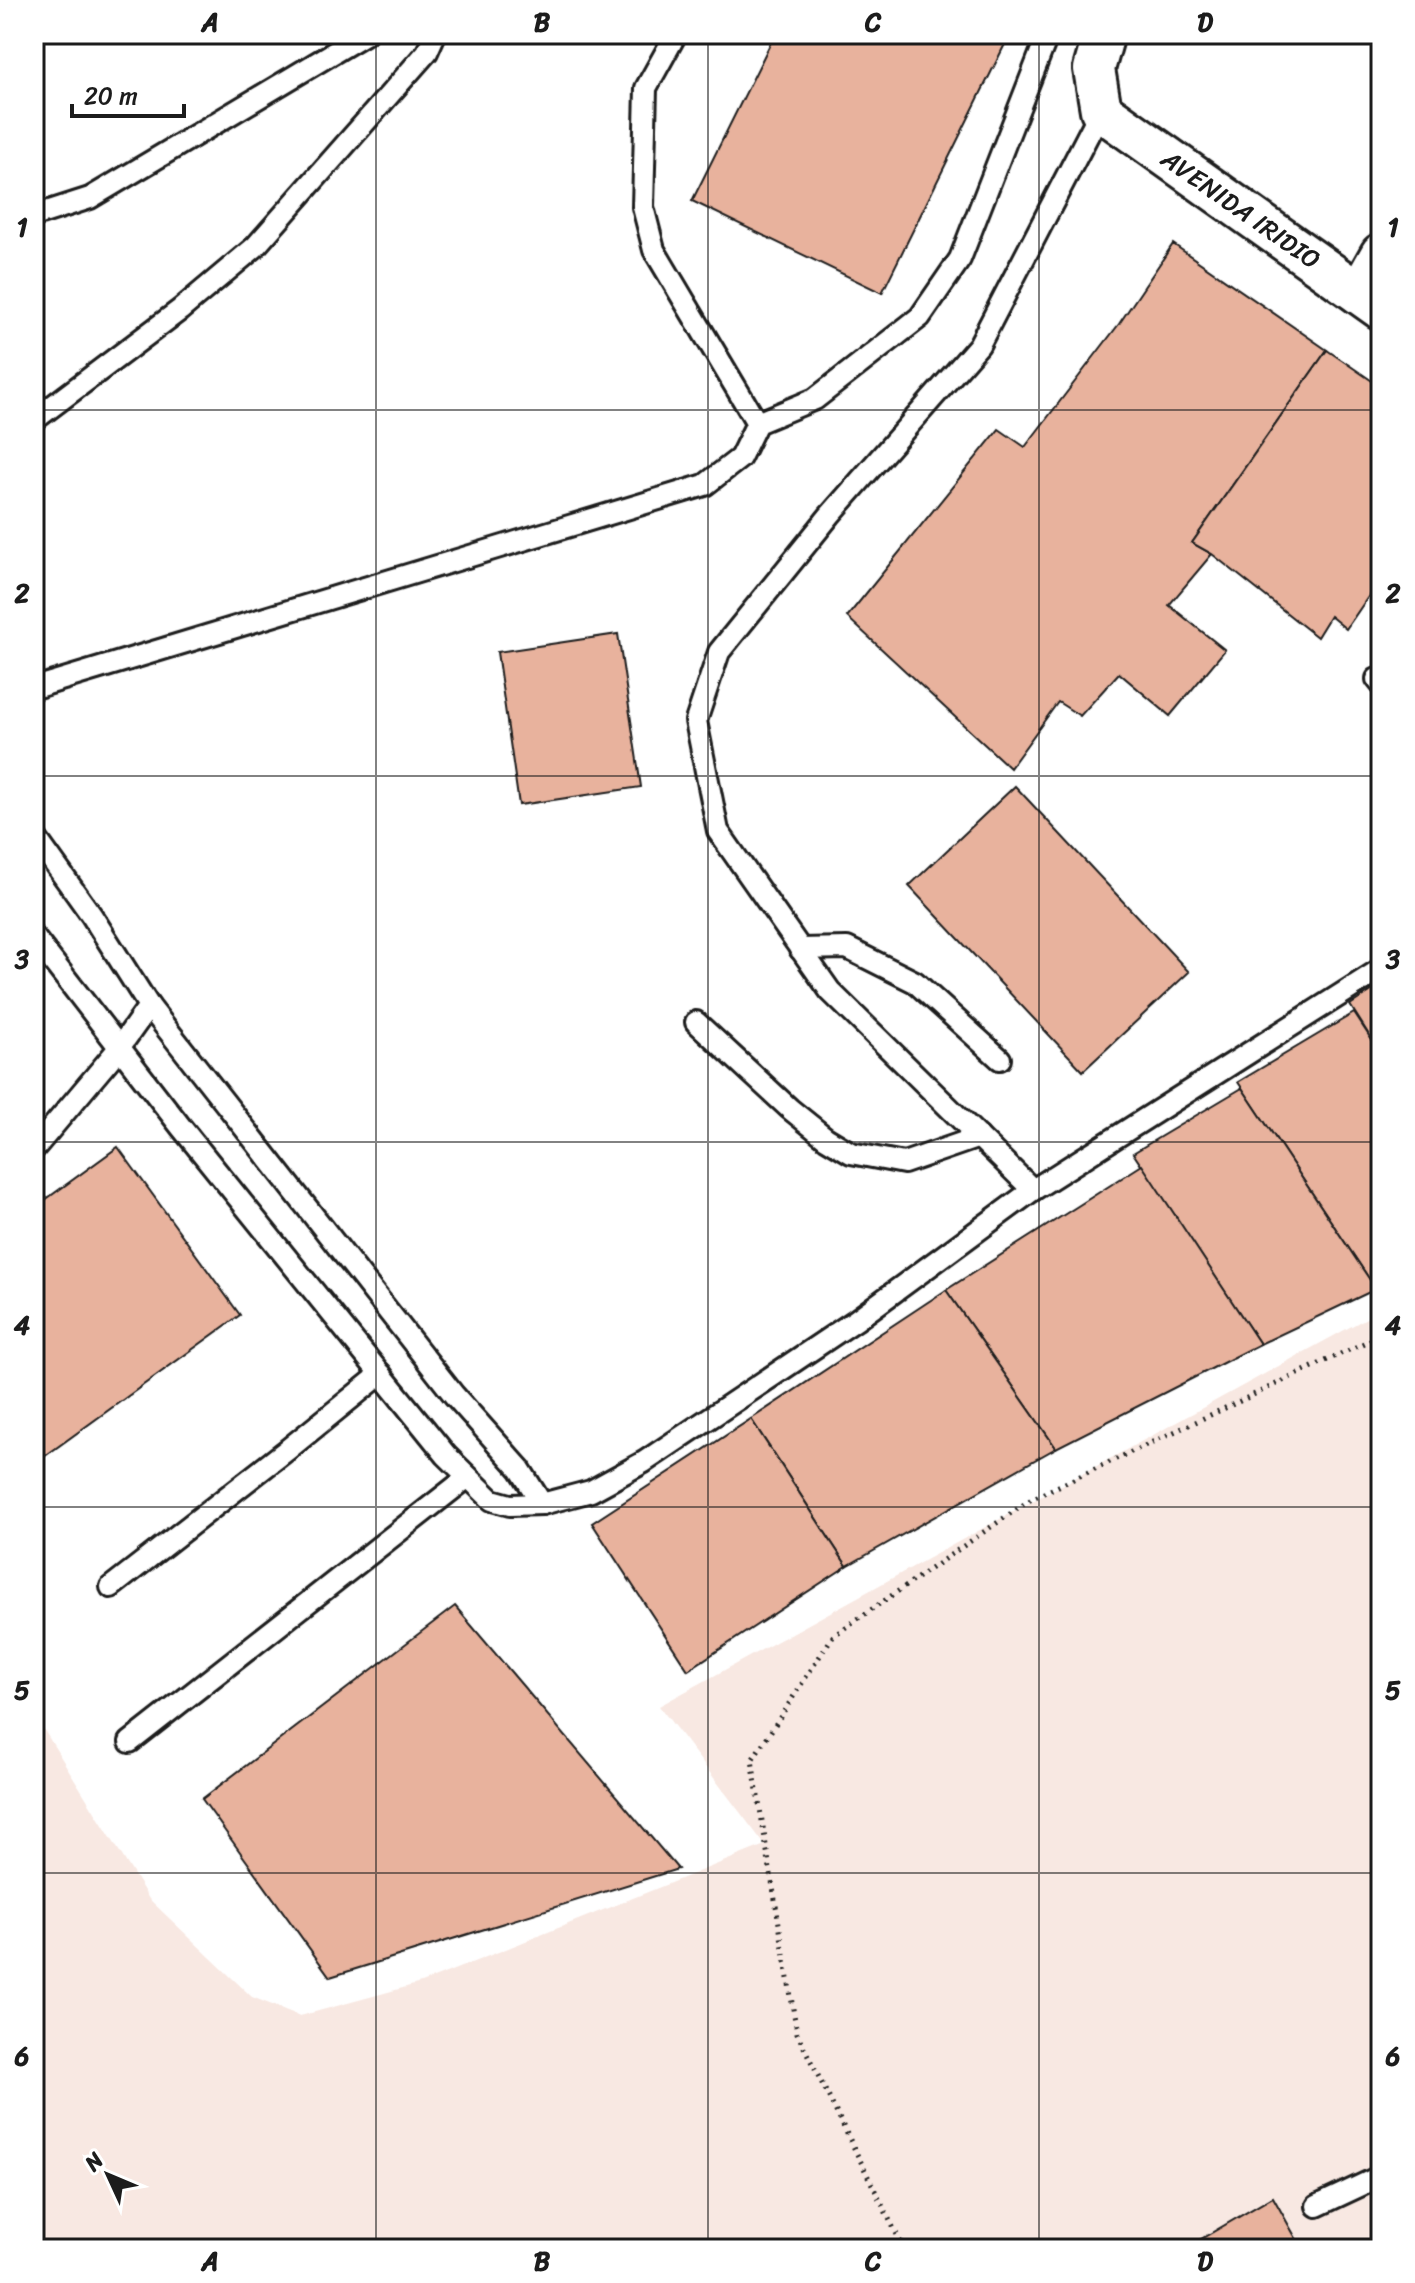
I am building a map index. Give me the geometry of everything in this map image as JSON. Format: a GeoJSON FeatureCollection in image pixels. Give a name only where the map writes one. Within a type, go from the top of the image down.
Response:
{"type":"FeatureCollection","features":[{"type":"Feature","properties":{"kind":"street"},"geometry":{"type":"LineString","coordinates":[[1101,110],[1094,69],[1104,34]]}},
{"type":"Feature","properties":{"kind":"street","name":"AVENIDA IRIDIO"},"geometry":{"type":"LineString","coordinates":[[1101,110],[1370,301]]}},
{"type":"Feature","properties":{"kind":"street"},"geometry":{"type":"LineString","coordinates":[[1370,301],[1381,254]]}},
{"type":"Feature","properties":{"kind":"lane"},"geometry":{"type":"LineString","coordinates":[[34,216],[90,198],[365,34]]}},
{"type":"Feature","properties":{"kind":"lane"},"geometry":{"type":"LineString","coordinates":[[34,420],[180,310],[255,247],[427,52],[435,34]]}},
{"type":"Feature","properties":{"kind":"lane"},"geometry":{"type":"LineString","coordinates":[[676,34],[646,88],[643,207],[654,250],[757,423]]}},
{"type":"Feature","properties":{"kind":"lane"},"geometry":{"type":"LineString","coordinates":[[34,688],[705,485],[740,458],[757,423],[815,399],[920,317],[960,259],[1048,34]]}},
{"type":"Feature","properties":{"kind":"lane"},"geometry":{"type":"LineString","coordinates":[[1033,1190],[830,991],[718,831],[696,721],[719,652],[830,515],[979,345],[1101,110]]}},
{"type":"Feature","properties":{"kind":"lane"},"geometry":{"type":"LineString","coordinates":[[34,835],[92,916],[149,1006],[454,1395],[520,1469],[542,1504]]}},
{"type":"Feature","properties":{"kind":"lane"},"geometry":{"type":"LineString","coordinates":[[34,937],[119,1048],[446,1455],[492,1500],[510,1505],[542,1504],[591,1491],[644,1462],[856,1320],[1033,1190],[1381,969]]}},
{"type":"Feature","properties":{"kind":"lane"},"geometry":{"type":"LineString","coordinates":[[800,949],[847,948],[915,982],[1000,1059]]}},
{"type":"Feature","properties":{"kind":"lane"},"geometry":{"type":"LineString","coordinates":[[34,1149],[119,1048],[149,1006]]}},
{"type":"Feature","properties":{"kind":"lane"},"geometry":{"type":"LineString","coordinates":[[696,1022],[790,1109],[826,1138],[851,1153],[904,1163],[979,1137]]}},
{"type":"Feature","properties":{"kind":"lane"},"geometry":{"type":"LineString","coordinates":[[111,1587],[381,1374]]}},
{"type":"Feature","properties":{"kind":"lane"},"geometry":{"type":"LineString","coordinates":[[130,1742],[468,1477]]}},
{"type":"Feature","properties":{"kind":"lane"},"geometry":{"type":"LineString","coordinates":[[1317,2206],[1381,2176]]}},
{"type":"Feature","properties":{"kind":"path"},"geometry":{"type":"LineString","coordinates":[[904,2249],[797,2033],[752,1760],[833,1636],[1033,1498],[1381,1335]]}},
{"type":"Feature","properties":{"kind":"shaded area"},"geometry":{"type":"Polygon","coordinates":[[[1381,1310],[1381,2249],[34,2249],[34,1714],[149,1899],[252,1997],[300,2016],[421,1983],[765,1845],[659,1706],[1381,1310]]]}},
{"type":"Feature","properties":{"kind":"building"},"geometry":{"type":"Polygon","coordinates":[[[775,34],[1010,34],[882,293],[692,201],[775,34]]]}},
{"type":"Feature","properties":{"kind":"building"},"geometry":{"type":"Polygon","coordinates":[[[1173,244],[1327,350],[1192,543],[1212,554],[1169,605],[1225,650],[1170,716],[1119,673],[1080,716],[1058,702],[1010,768],[847,617],[999,429],[1025,447],[1119,324],[1173,244]]]}},
{"type":"Feature","properties":{"kind":"building"},"geometry":{"type":"Polygon","coordinates":[[[1327,350],[1381,387],[1381,533],[1377,538],[1381,540],[1381,578],[1346,629],[1330,616],[1317,637],[1212,554],[1192,543],[1327,350]]]}},
{"type":"Feature","properties":{"kind":"building"},"geometry":{"type":"Polygon","coordinates":[[[618,634],[641,787],[519,805],[497,652],[618,634]]]}},
{"type":"Feature","properties":{"kind":"building"},"geometry":{"type":"Polygon","coordinates":[[[1015,786],[1189,972],[1083,1071],[909,886],[1015,786]]]}},
{"type":"Feature","properties":{"kind":"building"},"geometry":{"type":"Polygon","coordinates":[[[1381,985],[1381,1054],[1350,1005],[1381,985]]]}},
{"type":"Feature","properties":{"kind":"building"},"geometry":{"type":"Polygon","coordinates":[[[1354,1013],[1381,1054],[1381,1286],[1376,1289],[1238,1082],[1354,1013]]]}},
{"type":"Feature","properties":{"kind":"building"},"geometry":{"type":"Polygon","coordinates":[[[1242,1088],[1376,1289],[1260,1344],[1133,1153],[1242,1088]]]}},
{"type":"Feature","properties":{"kind":"building"},"geometry":{"type":"Polygon","coordinates":[[[118,1147],[240,1315],[34,1464],[34,1208],[118,1147]]]}},
{"type":"Feature","properties":{"kind":"building"},"geometry":{"type":"Polygon","coordinates":[[[1142,1165],[1260,1344],[1056,1448],[946,1290],[1142,1165]]]}},
{"type":"Feature","properties":{"kind":"building"},"geometry":{"type":"Polygon","coordinates":[[[946,1290],[1056,1448],[847,1566],[751,1419],[946,1290]]]}},
{"type":"Feature","properties":{"kind":"building"},"geometry":{"type":"Polygon","coordinates":[[[751,1419],[847,1566],[688,1670],[592,1523],[751,1419]]]}},
{"type":"Feature","properties":{"kind":"building"},"geometry":{"type":"Polygon","coordinates":[[[455,1606],[678,1869],[330,1977],[202,1799],[455,1606]]]}},
{"type":"Feature","properties":{"kind":"building"},"geometry":{"type":"Polygon","coordinates":[[[1273,2197],[1302,2249],[1191,2249],[1189,2246],[1273,2197]]]}}]}
